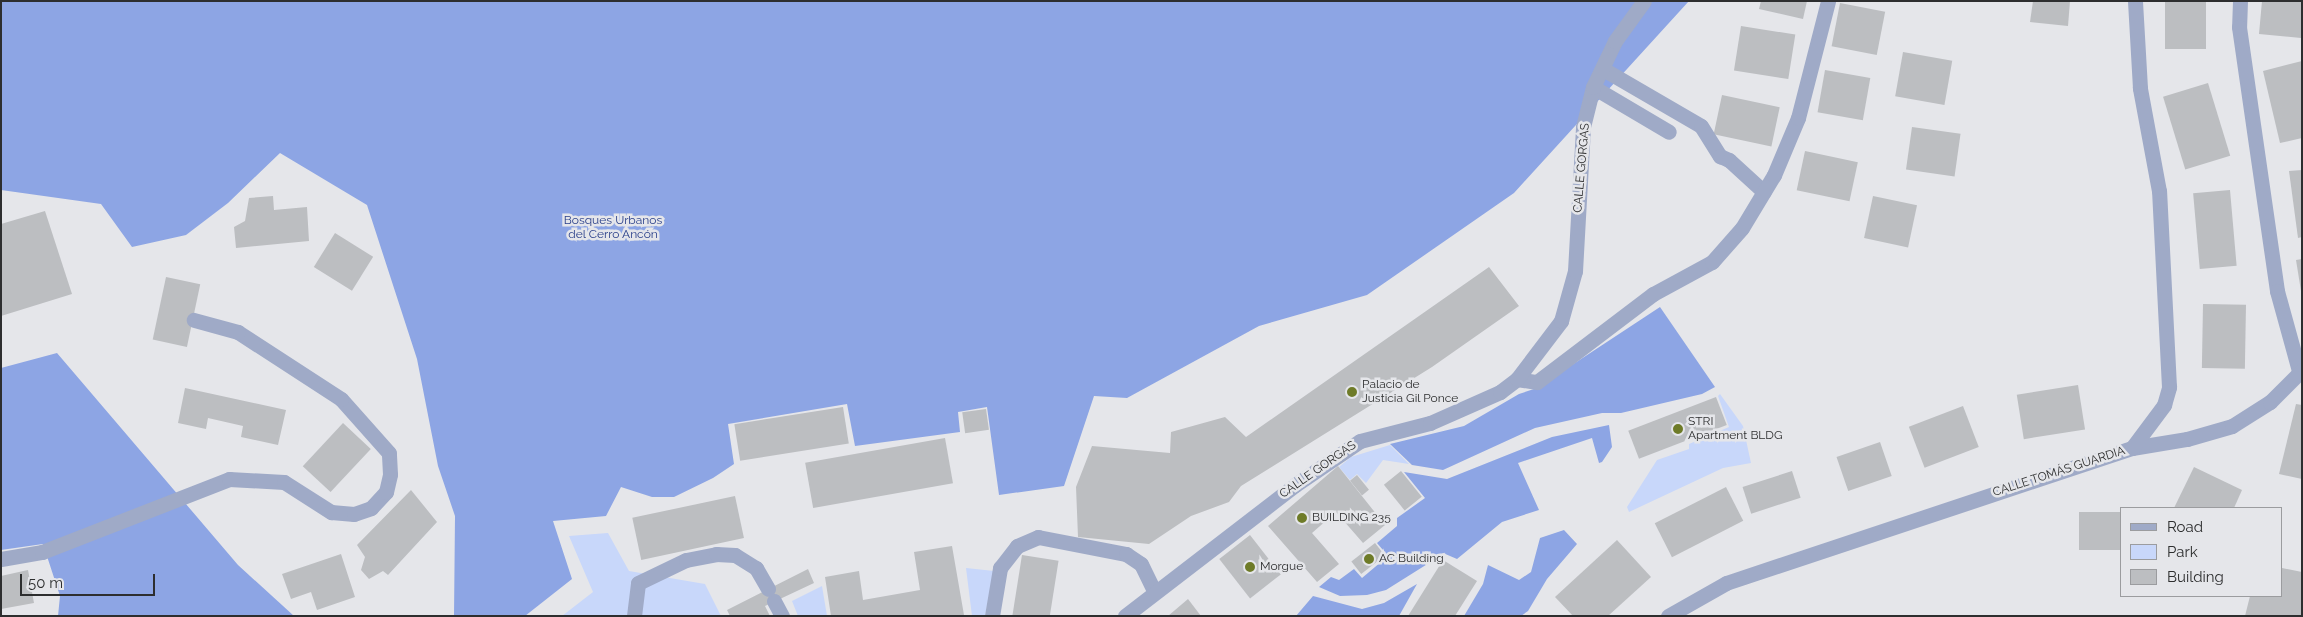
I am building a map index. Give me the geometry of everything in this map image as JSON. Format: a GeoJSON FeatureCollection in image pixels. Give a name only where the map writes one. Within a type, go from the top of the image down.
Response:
{"type":"FeatureCollection","features":[{"type":"Feature","properties":{"kind":"street","name":"CALLE GORGAS"},"geometry":{"type":"LineString","coordinates":[[1125,616],[1154,591],[1317,469],[1360,441],[1430,423],[1500,392],[1517,379],[1561,321],[1575,271],[1583,127],[1593,88],[1615,41],[1644,1]]}},
{"type":"Feature","properties":{"kind":"street"},"geometry":{"type":"LineString","coordinates":[[1517,379],[1537,382],[1654,294],[1712,262],[1742,228],[1764,192],[1798,118],[1828,1]]}},
{"type":"Feature","properties":{"kind":"street","name":"CALLE TOMÁS GUARDIA"},"geometry":{"type":"LineString","coordinates":[[1668,616],[1726,583],[2132,448],[2164,406],[2169,387],[2159,191],[2140,88],[2135,1]]}},
{"type":"Feature","properties":{"kind":"street"},"geometry":{"type":"LineString","coordinates":[[2132,448],[2187,439],[2232,426],[2270,402],[2300,371],[2277,291],[2239,27],[2240,1]]}},
{"type":"Feature","properties":{"kind":"street"},"geometry":{"type":"LineString","coordinates":[[1602,69],[1701,126],[1720,156],[1729,160],[1764,192]]}},
{"type":"Feature","properties":{"kind":"street"},"geometry":{"type":"LineString","coordinates":[[1593,88],[1669,132]]}},
{"type":"Feature","properties":{"kind":"street"},"geometry":{"type":"LineString","coordinates":[[1,559],[42,552],[229,479],[284,482],[331,512],[354,514],[371,508],[386,492],[390,474],[389,453],[341,399],[238,332],[194,320]]}},
{"type":"Feature","properties":{"kind":"street"},"geometry":{"type":"LineString","coordinates":[[992,616],[1000,568],[1017,546],[1038,537],[1126,554],[1141,564],[1154,591]]}},
{"type":"Feature","properties":{"kind":"street"},"geometry":{"type":"LineString","coordinates":[[634,616],[638,583],[686,560],[716,554],[735,555],[756,568],[782,616]]}},
{"type":"Feature","properties":{"kind":"green space","name":"Bosques Urbanos del Cerro Ancón"},"geometry":{"type":"Polygon","coordinates":[[[1,1],[1689,1],[1514,193],[1367,295],[1259,326],[1127,398],[1094,396],[1064,486],[999,495],[987,407],[958,412],[960,432],[855,446],[847,404],[728,424],[734,464],[713,478],[674,497],[652,497],[621,487],[606,516],[553,521],[572,579],[525,616],[454,616],[455,516],[438,466],[417,359],[367,205],[280,153],[228,203],[186,235],[132,247],[101,204],[1,190],[1,1]]]}},
{"type":"Feature","properties":{"kind":"green space"},"geometry":{"type":"Polygon","coordinates":[[[1660,307],[1715,387],[1702,394],[1621,413],[1602,413],[1535,428],[1443,470],[1412,465],[1390,444],[1464,426],[1519,394],[1537,388],[1660,307]]]}},
{"type":"Feature","properties":{"kind":"green space"},"geometry":{"type":"Polygon","coordinates":[[[57,353],[238,565],[294,616],[58,616],[60,596],[43,544],[1,550],[1,368],[57,353]]]}},
{"type":"Feature","properties":{"kind":"green space"},"geometry":{"type":"Polygon","coordinates":[[[1720,394],[1743,426],[1751,463],[1723,468],[1629,512],[1627,507],[1657,460],[1689,449],[1689,444],[1729,427],[1718,396],[1720,394]]]}},
{"type":"Feature","properties":{"kind":"green space"},"geometry":{"type":"Polygon","coordinates":[[[1609,425],[1612,447],[1602,462],[1599,463],[1592,438],[1518,463],[1539,510],[1502,522],[1457,559],[1443,553],[1435,562],[1429,563],[1386,590],[1367,595],[1340,596],[1319,587],[1331,577],[1339,580],[1354,569],[1362,578],[1388,556],[1377,543],[1397,526],[1397,518],[1425,498],[1404,472],[1447,479],[1552,437],[1609,425]]]}},
{"type":"Feature","properties":{"kind":"green space"},"geometry":{"type":"Polygon","coordinates":[[[1390,445],[1409,464],[1383,460],[1366,483],[1357,474],[1350,480],[1339,467],[1351,457],[1390,445]]]}},
{"type":"Feature","properties":{"kind":"green space"},"geometry":{"type":"Polygon","coordinates":[[[1564,530],[1577,544],[1547,579],[1528,611],[1521,616],[1464,616],[1483,584],[1488,565],[1519,580],[1531,572],[1540,538],[1564,530]]]}},
{"type":"Feature","properties":{"kind":"green space"},"geometry":{"type":"Polygon","coordinates":[[[608,533],[629,571],[705,584],[721,616],[562,616],[593,592],[569,536],[608,533]]]}},
{"type":"Feature","properties":{"kind":"green space"},"geometry":{"type":"Polygon","coordinates":[[[966,568],[994,571],[985,616],[972,616],[966,568]]]}},
{"type":"Feature","properties":{"kind":"green space"},"geometry":{"type":"Polygon","coordinates":[[[1417,584],[1399,616],[1296,616],[1313,596],[1362,609],[1384,603],[1417,584]]]}},
{"type":"Feature","properties":{"kind":"green space"},"geometry":{"type":"Polygon","coordinates":[[[822,586],[827,616],[798,616],[792,601],[822,586]]]}},
{"type":"Feature","properties":{"kind":"building"},"geometry":{"type":"Polygon","coordinates":[[[1761,1],[1807,1],[1803,19],[1759,9],[1761,1]]]}},
{"type":"Feature","properties":{"kind":"building"},"geometry":{"type":"Polygon","coordinates":[[[2033,1],[2070,1],[2068,26],[2030,22],[2033,1]]]}},
{"type":"Feature","properties":{"kind":"building"},"geometry":{"type":"Polygon","coordinates":[[[2165,1],[2206,1],[2206,49],[2165,49],[2165,1]]]}},
{"type":"Feature","properties":{"kind":"building"},"geometry":{"type":"Polygon","coordinates":[[[2262,1],[2302,1],[2301,38],[2259,34],[2262,1]]]}},
{"type":"Feature","properties":{"kind":"building"},"geometry":{"type":"Polygon","coordinates":[[[1840,3],[1885,12],[1877,55],[1832,46],[1840,3]]]}},
{"type":"Feature","properties":{"kind":"building"},"geometry":{"type":"Polygon","coordinates":[[[1741,26],[1795,35],[1788,79],[1734,70],[1741,26]]]}},
{"type":"Feature","properties":{"kind":"building"},"geometry":{"type":"Polygon","coordinates":[[[1903,52],[1952,61],[1944,105],[1895,96],[1903,52]]]}},
{"type":"Feature","properties":{"kind":"building"},"geometry":{"type":"Polygon","coordinates":[[[2302,61],[2302,138],[2280,143],[2263,71],[2302,61]]]}},
{"type":"Feature","properties":{"kind":"building"},"geometry":{"type":"Polygon","coordinates":[[[1825,70],[1870,78],[1863,120],[1818,112],[1825,70]]]}},
{"type":"Feature","properties":{"kind":"building"},"geometry":{"type":"Polygon","coordinates":[[[2208,83],[2230,156],[2185,169],[2163,97],[2208,83]]]}},
{"type":"Feature","properties":{"kind":"building"},"geometry":{"type":"Polygon","coordinates":[[[1722,95],[1780,107],[1771,146],[1714,134],[1722,95]]]}},
{"type":"Feature","properties":{"kind":"building"},"geometry":{"type":"Polygon","coordinates":[[[1912,127],[1961,134],[1955,176],[1906,170],[1912,127]]]}},
{"type":"Feature","properties":{"kind":"building"},"geometry":{"type":"Polygon","coordinates":[[[1805,151],[1858,162],[1850,201],[1797,190],[1805,151]]]}},
{"type":"Feature","properties":{"kind":"building"},"geometry":{"type":"Polygon","coordinates":[[[2302,170],[2302,237],[2298,238],[2289,171],[2302,170]]]}},
{"type":"Feature","properties":{"kind":"building"},"geometry":{"type":"Polygon","coordinates":[[[2230,190],[2237,266],[2200,269],[2193,193],[2230,190]]]}},
{"type":"Feature","properties":{"kind":"building"},"geometry":{"type":"Polygon","coordinates":[[[273,196],[274,210],[307,207],[309,241],[236,248],[234,227],[245,221],[249,198],[273,196]]]}},
{"type":"Feature","properties":{"kind":"building"},"geometry":{"type":"Polygon","coordinates":[[[1873,196],[1917,205],[1908,247],[1864,238],[1873,196]]]}},
{"type":"Feature","properties":{"kind":"building"},"geometry":{"type":"Polygon","coordinates":[[[45,211],[72,294],[1,316],[1,224],[45,211]]]}},
{"type":"Feature","properties":{"kind":"building"},"geometry":{"type":"Polygon","coordinates":[[[335,233],[373,257],[352,291],[314,267],[335,233]]]}},
{"type":"Feature","properties":{"kind":"building"},"geometry":{"type":"Polygon","coordinates":[[[2302,259],[2302,291],[2301,291],[2296,260],[2302,259]]]}},
{"type":"Feature","properties":{"kind":"building","name":"Palacio de Justicia Gil Ponce"},"geometry":{"type":"Polygon","coordinates":[[[1489,267],[1519,306],[1432,367],[1241,486],[1229,502],[1191,516],[1149,544],[1078,537],[1076,487],[1092,446],[1170,453],[1171,432],[1225,417],[1246,437],[1489,267]]]}},
{"type":"Feature","properties":{"kind":"building"},"geometry":{"type":"Polygon","coordinates":[[[166,277],[200,284],[187,347],[153,340],[166,277]]]}},
{"type":"Feature","properties":{"kind":"building"},"geometry":{"type":"Polygon","coordinates":[[[2203,304],[2246,305],[2245,369],[2202,368],[2203,304]]]}},
{"type":"Feature","properties":{"kind":"building"},"geometry":{"type":"Polygon","coordinates":[[[2078,385],[2085,429],[2024,439],[2017,395],[2078,385]]]}},
{"type":"Feature","properties":{"kind":"building"},"geometry":{"type":"Polygon","coordinates":[[[185,388],[286,410],[278,445],[241,437],[243,426],[208,418],[206,429],[178,423],[185,388]]]}},
{"type":"Feature","properties":{"kind":"building","name":"STRI Apartment BLDG"},"geometry":{"type":"Polygon","coordinates":[[[1716,397],[1727,425],[1639,459],[1628,431],[1716,397]]]}},
{"type":"Feature","properties":{"kind":"building"},"geometry":{"type":"Polygon","coordinates":[[[2296,404],[2302,405],[2302,479],[2279,474],[2296,404]]]}},
{"type":"Feature","properties":{"kind":"building"},"geometry":{"type":"Polygon","coordinates":[[[1963,406],[1979,447],[1925,468],[1909,427],[1963,406]]]}},
{"type":"Feature","properties":{"kind":"building"},"geometry":{"type":"Polygon","coordinates":[[[843,407],[849,444],[740,461],[734,424],[843,407]]]}},
{"type":"Feature","properties":{"kind":"building"},"geometry":{"type":"Polygon","coordinates":[[[986,409],[989,430],[965,433],[962,412],[986,409]]]}},
{"type":"Feature","properties":{"kind":"building"},"geometry":{"type":"Polygon","coordinates":[[[343,423],[371,449],[331,492],[303,466],[343,423]]]}},
{"type":"Feature","properties":{"kind":"building"},"geometry":{"type":"Polygon","coordinates":[[[945,438],[953,483],[813,508],[805,463],[945,438]]]}},
{"type":"Feature","properties":{"kind":"building"},"geometry":{"type":"Polygon","coordinates":[[[1880,442],[1892,476],[1848,491],[1837,457],[1880,442]]]}},
{"type":"Feature","properties":{"kind":"building","name":"BUILDING 235"},"geometry":{"type":"Polygon","coordinates":[[[1338,466],[1385,525],[1363,543],[1336,512],[1312,533],[1339,564],[1317,582],[1268,526],[1338,466]]]}},
{"type":"Feature","properties":{"kind":"building"},"geometry":{"type":"Polygon","coordinates":[[[2194,467],[2242,490],[2234,507],[2174,507],[2194,467]]]}},
{"type":"Feature","properties":{"kind":"building"},"geometry":{"type":"Polygon","coordinates":[[[1401,471],[1422,497],[1405,510],[1384,485],[1401,471]]]}},
{"type":"Feature","properties":{"kind":"building"},"geometry":{"type":"Polygon","coordinates":[[[1792,471],[1801,498],[1751,514],[1743,487],[1792,471]]]}},
{"type":"Feature","properties":{"kind":"building"},"geometry":{"type":"Polygon","coordinates":[[[1357,475],[1369,490],[1362,495],[1350,481],[1357,475]]]}},
{"type":"Feature","properties":{"kind":"building"},"geometry":{"type":"Polygon","coordinates":[[[1726,487],[1743,521],[1672,557],[1655,523],[1726,487]]]}},
{"type":"Feature","properties":{"kind":"building"},"geometry":{"type":"Polygon","coordinates":[[[411,490],[437,522],[388,575],[383,571],[369,579],[361,570],[365,557],[357,545],[411,490]]]}},
{"type":"Feature","properties":{"kind":"building"},"geometry":{"type":"Polygon","coordinates":[[[735,496],[744,538],[641,560],[632,518],[735,496]]]}},
{"type":"Feature","properties":{"kind":"building"},"geometry":{"type":"Polygon","coordinates":[[[2079,512],[2120,512],[2120,550],[2079,550],[2079,512]]]}},
{"type":"Feature","properties":{"kind":"building","name":"Morgue"},"geometry":{"type":"Polygon","coordinates":[[[1250,535],[1281,574],[1250,598],[1219,559],[1250,535]]]}},
{"type":"Feature","properties":{"kind":"building"},"geometry":{"type":"Polygon","coordinates":[[[1617,540],[1651,577],[1608,616],[1573,616],[1555,597],[1617,540]]]}},
{"type":"Feature","properties":{"kind":"building","name":"AC Building"},"geometry":{"type":"Polygon","coordinates":[[[1375,543],[1385,556],[1361,574],[1351,561],[1375,543]]]}},
{"type":"Feature","properties":{"kind":"building"},"geometry":{"type":"Polygon","coordinates":[[[952,546],[964,615],[831,616],[825,577],[859,571],[863,600],[920,590],[914,552],[952,546]]]}},
{"type":"Feature","properties":{"kind":"building"},"geometry":{"type":"Polygon","coordinates":[[[341,554],[355,597],[317,610],[311,592],[291,599],[282,574],[341,554]]]}},
{"type":"Feature","properties":{"kind":"building"},"geometry":{"type":"Polygon","coordinates":[[[1022,555],[1059,561],[1050,616],[1012,616],[1022,555]]]}},
{"type":"Feature","properties":{"kind":"building"},"geometry":{"type":"Polygon","coordinates":[[[1443,560],[1477,581],[1455,616],[1408,616],[1443,560]]]}},
{"type":"Feature","properties":{"kind":"building"},"geometry":{"type":"Polygon","coordinates":[[[2283,568],[2302,572],[2302,616],[2245,616],[2250,597],[2283,597],[2283,568]]]}},
{"type":"Feature","properties":{"kind":"building"},"geometry":{"type":"Polygon","coordinates":[[[808,569],[814,583],[765,606],[770,616],[730,616],[727,610],[808,569]]]}},
{"type":"Feature","properties":{"kind":"building"},"geometry":{"type":"Polygon","coordinates":[[[28,570],[34,603],[1,609],[1,576],[28,570]]]}},
{"type":"Feature","properties":{"kind":"building"},"geometry":{"type":"Polygon","coordinates":[[[1188,599],[1201,616],[1168,616],[1188,599]]]}},
{"type":"Feature","properties":{"kind":"place","name":"Palacio de Justicia Gil Ponce"},"geometry":{"type":"Point","coordinates":[1352,392]}},
{"type":"Feature","properties":{"kind":"place","name":"STRI Apartment BLDG"},"geometry":{"type":"Point","coordinates":[1678,429]}},
{"type":"Feature","properties":{"kind":"place","name":"BUILDING 235"},"geometry":{"type":"Point","coordinates":[1302,518]}},
{"type":"Feature","properties":{"kind":"place","name":"AC Building"},"geometry":{"type":"Point","coordinates":[1369,559]}},
{"type":"Feature","properties":{"kind":"place","name":"Morgue"},"geometry":{"type":"Point","coordinates":[1250,567]}}]}
